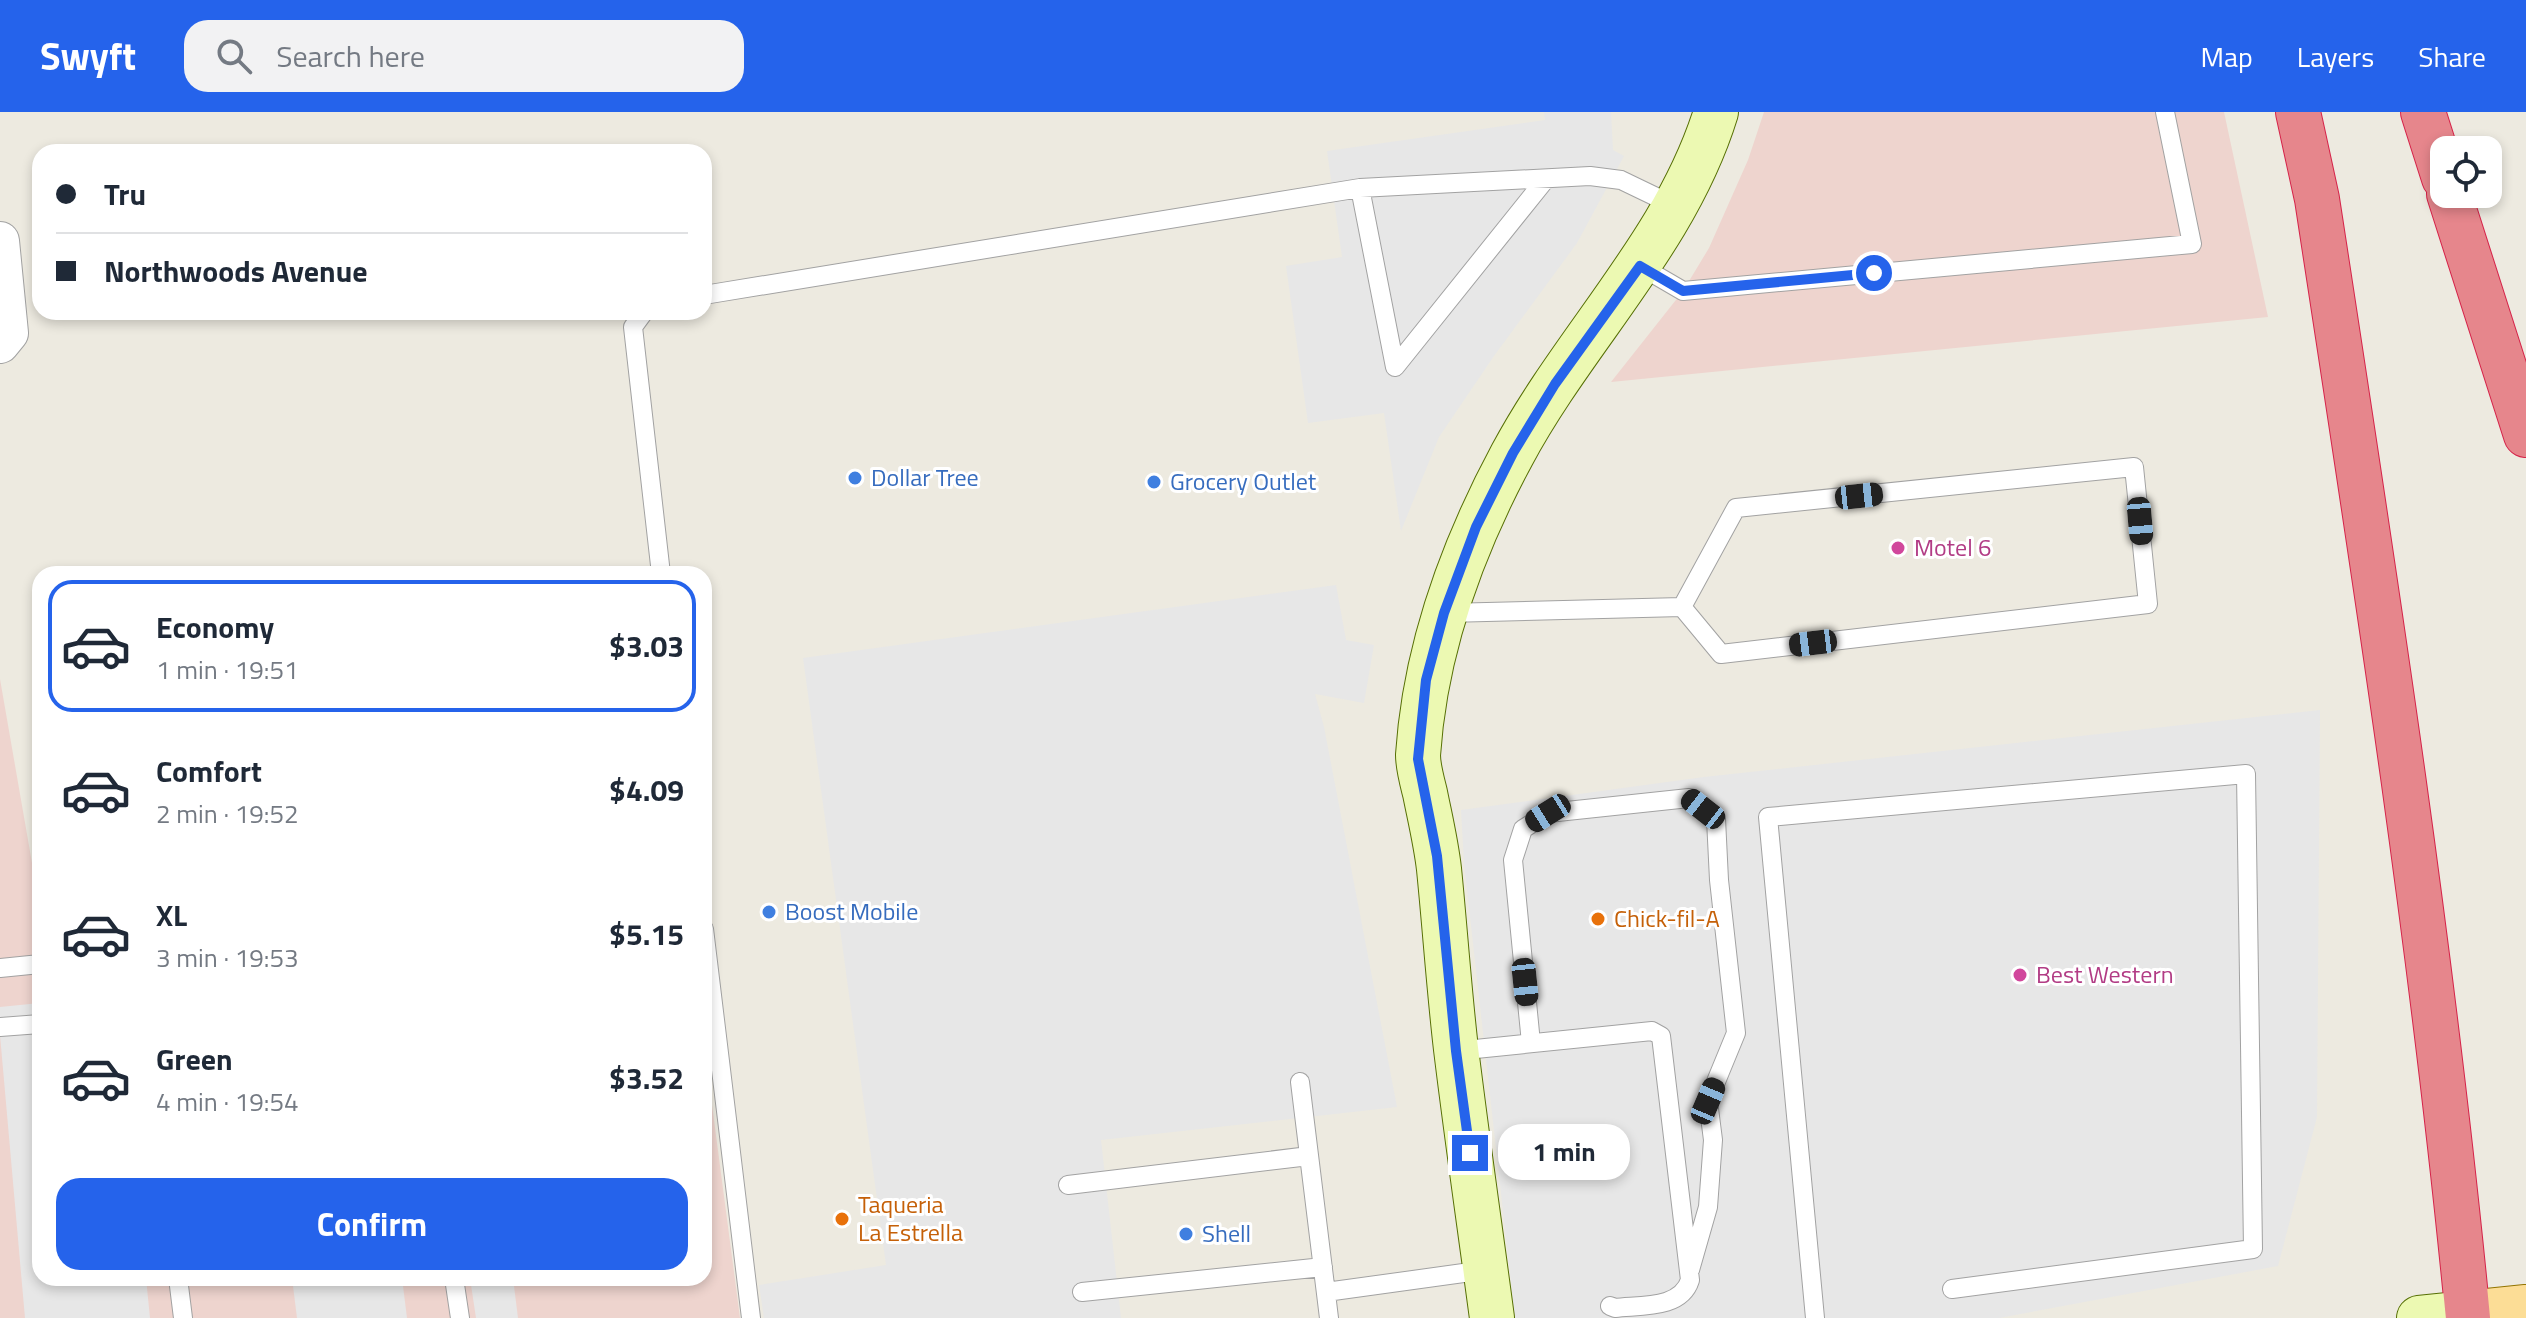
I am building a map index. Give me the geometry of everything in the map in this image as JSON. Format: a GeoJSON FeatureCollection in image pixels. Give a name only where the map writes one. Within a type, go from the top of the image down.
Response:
{"type":"FeatureCollection","features":[{"type":"Feature","properties":{"kind":"highway"},"geometry":{"type":"LineString","coordinates":[[2298,112],[2317,199],[2397,721],[2460,1222],[2468,1315]]}},
{"type":"Feature","properties":{"kind":"highway"},"geometry":{"type":"LineString","coordinates":[[2423,112],[2431,136]]}},
{"type":"Feature","properties":{"kind":"highway"},"geometry":{"type":"LineString","coordinates":[[2453,208],[2526,435]]}},
{"type":"Feature","properties":{"kind":"main road"},"geometry":{"type":"LineString","coordinates":[[2468,1315],[2526,1307]]}},
{"type":"Feature","properties":{"kind":"street"},"geometry":{"type":"LineString","coordinates":[[1492,1318],[1456,1051],[1437,856],[1418,759],[1426,680],[1444,613],[1476,527],[1513,453],[1555,384],[1640,266],[1675,206],[1716,112]]}},
{"type":"Feature","properties":{"kind":"street"},"geometry":{"type":"LineString","coordinates":[[0,241],[9,333],[0,344]]}},
{"type":"Feature","properties":{"kind":"street"},"geometry":{"type":"LineString","coordinates":[[2419,1318],[2468,1315]]}},
{"type":"Feature","properties":{"kind":"lane"},"geometry":{"type":"LineString","coordinates":[[1640,266],[1683,291],[2192,244],[2165,112]]}},
{"type":"Feature","properties":{"kind":"lane"},"geometry":{"type":"LineString","coordinates":[[712,294],[1360,188],[1590,176],[1621,180],[1675,206]]}},
{"type":"Feature","properties":{"kind":"lane"},"geometry":{"type":"LineString","coordinates":[[1360,188],[1395,367],[1545,180]]}},
{"type":"Feature","properties":{"kind":"lane"},"geometry":{"type":"LineString","coordinates":[[638,320],[633,327],[660,566]]}},
{"type":"Feature","properties":{"kind":"lane"},"geometry":{"type":"LineString","coordinates":[[2134,467],[2148,604],[1721,654],[1682,607],[1736,508],[2134,467]]}},
{"type":"Feature","properties":{"kind":"lane"},"geometry":{"type":"LineString","coordinates":[[1444,613],[1682,607]]}},
{"type":"Feature","properties":{"kind":"lane"},"geometry":{"type":"LineString","coordinates":[[1815,1318],[1768,817],[2246,774],[2253,1249],[1952,1289]]}},
{"type":"Feature","properties":{"kind":"lane"},"geometry":{"type":"LineString","coordinates":[[1531,1043],[1513,860],[1523,829],[1548,813],[1689,798],[1716,819],[1719,880],[1736,1033],[1708,1101],[1713,1140],[1708,1207],[1687,1290],[1673,1300],[1615,1308],[1610,1306]]}},
{"type":"Feature","properties":{"kind":"lane"},"geometry":{"type":"LineString","coordinates":[[0,968],[32,965]]}},
{"type":"Feature","properties":{"kind":"lane"},"geometry":{"type":"LineString","coordinates":[[712,995],[751,1318]]}},
{"type":"Feature","properties":{"kind":"lane"},"geometry":{"type":"LineString","coordinates":[[0,1027],[32,1025]]}},
{"type":"Feature","properties":{"kind":"lane"},"geometry":{"type":"LineString","coordinates":[[1456,1051],[1652,1031],[1661,1036],[1690,1270]]}},
{"type":"Feature","properties":{"kind":"lane"},"geometry":{"type":"LineString","coordinates":[[1300,1082],[1329,1318]]}},
{"type":"Feature","properties":{"kind":"lane"},"geometry":{"type":"LineString","coordinates":[[1068,1185],[1309,1156]]}},
{"type":"Feature","properties":{"kind":"lane"},"geometry":{"type":"LineString","coordinates":[[1082,1292],[1323,1267]]}},
{"type":"Feature","properties":{"kind":"lane"},"geometry":{"type":"LineString","coordinates":[[1326,1292],[1485,1270]]}},
{"type":"Feature","properties":{"kind":"lane"},"geometry":{"type":"LineString","coordinates":[[179,1286],[183,1318]]}},
{"type":"Feature","properties":{"kind":"lane"},"geometry":{"type":"LineString","coordinates":[[455,1286],[460,1318]]}},
{"type":"Feature","properties":{"kind":"shaded area"},"geometry":{"type":"Polygon","coordinates":[[[1544,112],[1611,112],[1613,150],[1624,156],[1577,243],[1439,437],[1401,531],[1384,413],[1308,423],[1286,266],[1342,257],[1327,151],[1545,120],[1544,112]]]}},
{"type":"Feature","properties":{"kind":"shaded area"},"geometry":{"type":"Polygon","coordinates":[[[1764,112],[2224,112],[2268,317],[1611,382],[1683,291],[1709,248],[1748,160],[1764,112]]]}},
{"type":"Feature","properties":{"kind":"shaded area"},"geometry":{"type":"Polygon","coordinates":[[[1336,585],[1346,640],[1374,645],[1364,703],[1315,694],[1324,727],[1397,1107],[1101,1140],[1121,1318],[764,1318],[759,1285],[886,1265],[803,658],[1336,585]]]}},
{"type":"Feature","properties":{"kind":"shaded area"},"geometry":{"type":"Polygon","coordinates":[[[0,679],[32,863],[32,1286],[712,1286],[712,1105],[740,1318],[0,1318],[0,679]]]}},
{"type":"Feature","properties":{"kind":"shaded area"},"geometry":{"type":"Polygon","coordinates":[[[2320,710],[2317,1117],[2278,1266],[1999,1318],[1515,1318],[1464,863],[1461,810],[1704,777],[2320,710]]]}},
{"type":"Feature","properties":{"kind":"shaded area"},"geometry":{"type":"Polygon","coordinates":[[[32,1004],[32,1286],[147,1286],[150,1318],[25,1318],[0,1007],[32,1004]]]}},
{"type":"Feature","properties":{"kind":"shaded area"},"geometry":{"type":"Polygon","coordinates":[[[293,1286],[403,1286],[407,1318],[297,1318],[293,1286]]]}},
{"type":"Feature","properties":{"kind":"shaded area"},"geometry":{"type":"Polygon","coordinates":[[[471,1286],[514,1286],[518,1318],[476,1318],[471,1286]]]}},
{"type":"Feature","properties":{"kind":"place","name":"Dollar Tree"},"geometry":{"type":"Point","coordinates":[855,478]}},
{"type":"Feature","properties":{"kind":"place","name":"Grocery Outlet"},"geometry":{"type":"Point","coordinates":[1154,482]}},
{"type":"Feature","properties":{"kind":"place","name":"Motel 6"},"geometry":{"type":"Point","coordinates":[1898,548]}},
{"type":"Feature","properties":{"kind":"place","name":"Boost Mobile"},"geometry":{"type":"Point","coordinates":[769,912]}},
{"type":"Feature","properties":{"kind":"place","name":"Chick-fil-A"},"geometry":{"type":"Point","coordinates":[1598,919]}},
{"type":"Feature","properties":{"kind":"place","name":"Best Western"},"geometry":{"type":"Point","coordinates":[2020,975]}},
{"type":"Feature","properties":{"kind":"place","name":"Taqueria La Estrella"},"geometry":{"type":"Point","coordinates":[842,1219]}},
{"type":"Feature","properties":{"kind":"place","name":"Shell"},"geometry":{"type":"Point","coordinates":[1186,1234]}},
{"type":"Feature","properties":{"kind":"route"},"geometry":{"type":"LineString","coordinates":[[1470,1153],[1456,1051],[1437,856],[1418,759],[1426,680],[1444,613],[1476,527],[1513,453],[1555,384],[1640,266],[1683,291],[1874,273]]}}]}
